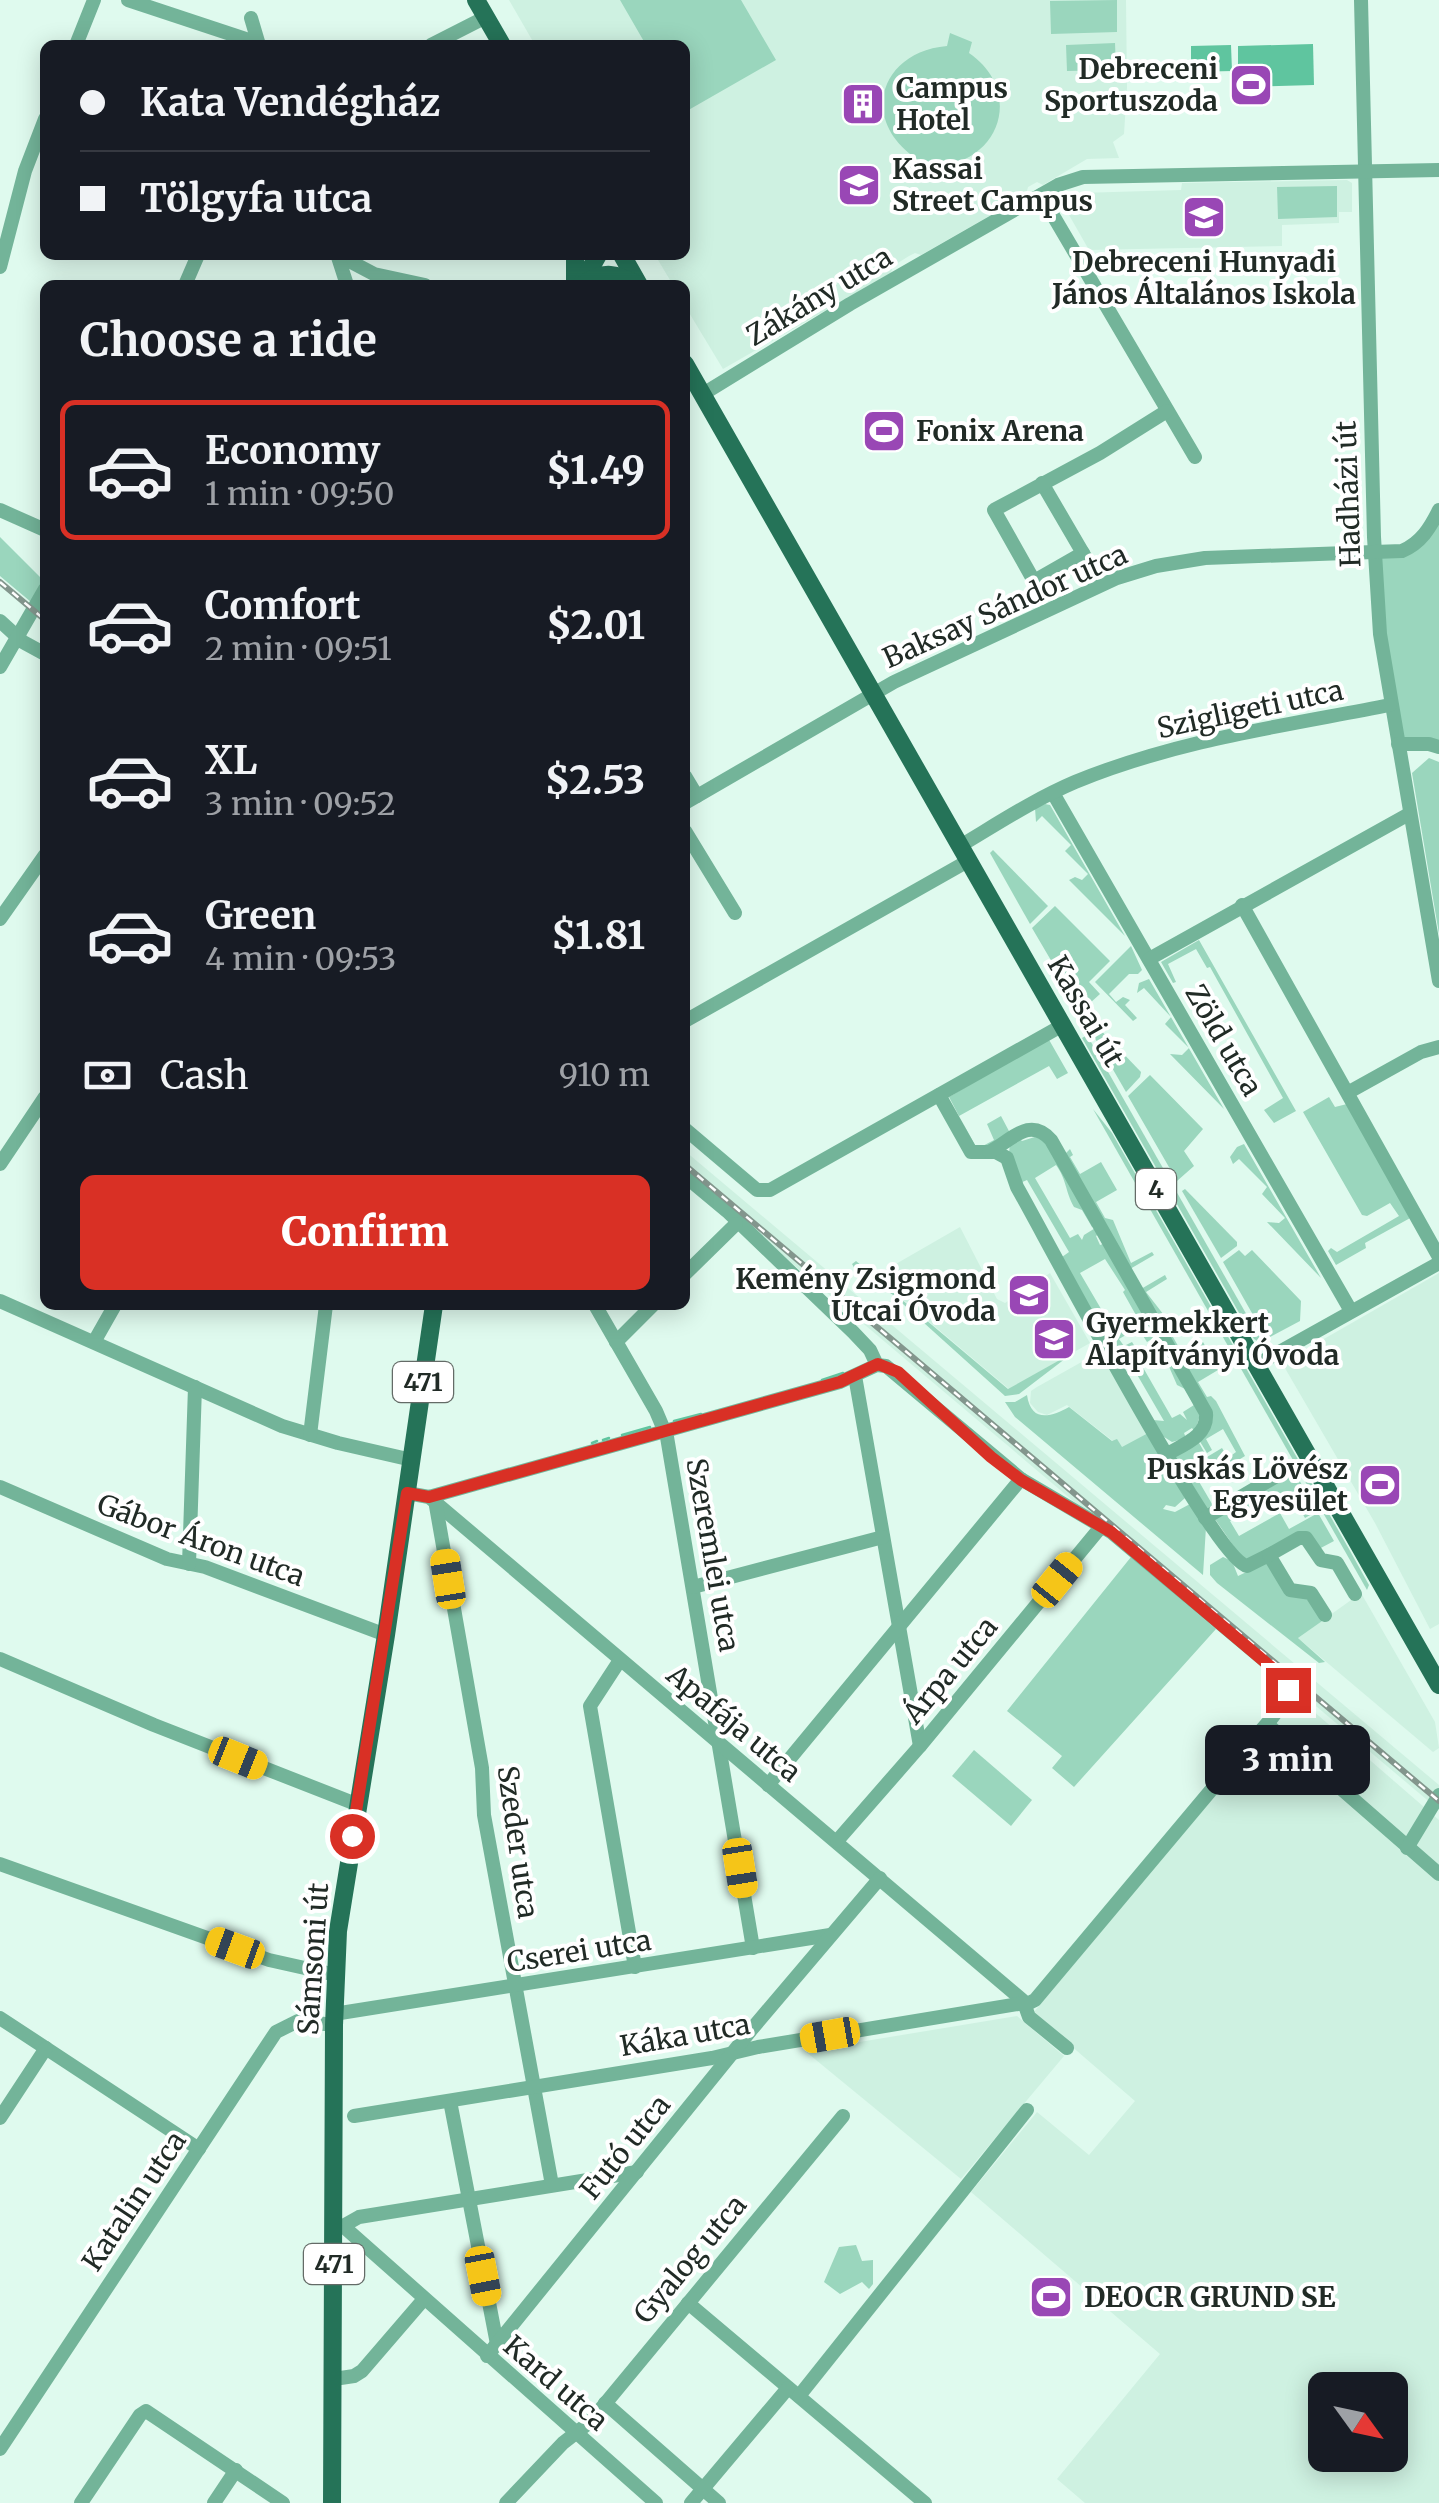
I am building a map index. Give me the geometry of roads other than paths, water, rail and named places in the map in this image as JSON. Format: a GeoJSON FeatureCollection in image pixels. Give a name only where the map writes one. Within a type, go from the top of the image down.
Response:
{"type":"FeatureCollection","features":[{"type":"Feature","properties":{"kind":"main road"},"geometry":{"type":"LineString","coordinates":[[476,0],[499,40]]}},
{"type":"Feature","properties":{"kind":"main road"},"geometry":{"type":"LineString","coordinates":[[587,280],[607,274],[624,280]]}},
{"type":"Feature","properties":{"kind":"main road","name":"Kassai út"},"geometry":{"type":"LineString","coordinates":[[690,372],[1439,1685]]}},
{"type":"Feature","properties":{"kind":"main road","name":"Sámsoni út"},"geometry":{"type":"LineString","coordinates":[[332,2503],[338,2226],[334,2020],[338,1931],[433,1310]]}},
{"type":"Feature","properties":{"kind":"street"},"geometry":{"type":"LineString","coordinates":[[78,40],[94,0]]}},
{"type":"Feature","properties":{"kind":"street"},"geometry":{"type":"LineString","coordinates":[[128,0],[246,40]]}},
{"type":"Feature","properties":{"kind":"street","name":"Hadházi út"},"geometry":{"type":"LineString","coordinates":[[1360,0],[1374,551],[1380,634],[1439,981]]}},
{"type":"Feature","properties":{"kind":"street"},"geometry":{"type":"LineString","coordinates":[[441,40],[486,17]]}},
{"type":"Feature","properties":{"kind":"street"},"geometry":{"type":"LineString","coordinates":[[251,18],[257,40]]}},
{"type":"Feature","properties":{"kind":"street"},"geometry":{"type":"LineString","coordinates":[[0,267],[25,171],[40,133]]}},
{"type":"Feature","properties":{"kind":"street","name":"Zákány utca"},"geometry":{"type":"LineString","coordinates":[[703,394],[1058,185],[1083,176],[1439,170]]}},
{"type":"Feature","properties":{"kind":"street"},"geometry":{"type":"LineString","coordinates":[[1041,195],[1194,458]]}},
{"type":"Feature","properties":{"kind":"street"},"geometry":{"type":"LineString","coordinates":[[346,260],[362,270],[398,280]]}},
{"type":"Feature","properties":{"kind":"street"},"geometry":{"type":"LineString","coordinates":[[1083,553],[1034,581],[994,510],[1167,410]]}},
{"type":"Feature","properties":{"kind":"street"},"geometry":{"type":"LineString","coordinates":[[1042,483],[1102,584]]}},
{"type":"Feature","properties":{"kind":"street"},"geometry":{"type":"LineString","coordinates":[[0,510],[40,528]]}},
{"type":"Feature","properties":{"kind":"street","name":"Baksay Sándor utca"},"geometry":{"type":"LineString","coordinates":[[691,799],[872,694],[1102,584],[1144,569],[1192,560],[1402,551],[1414,546],[1439,510]]}},
{"type":"Feature","properties":{"kind":"street"},"geometry":{"type":"LineString","coordinates":[[0,667],[40,603]]}},
{"type":"Feature","properties":{"kind":"street"},"geometry":{"type":"LineString","coordinates":[[0,621],[40,651]]}},
{"type":"Feature","properties":{"kind":"street","name":"Szigligeti utca"},"geometry":{"type":"LineString","coordinates":[[690,1018],[964,854],[1053,793],[1190,743],[1390,705]]}},
{"type":"Feature","properties":{"kind":"street"},"geometry":{"type":"LineString","coordinates":[[1398,744],[1439,747]]}},
{"type":"Feature","properties":{"kind":"street","name":"Zöld utca"},"geometry":{"type":"LineString","coordinates":[[1053,793],[1351,1311]]}},
{"type":"Feature","properties":{"kind":"street"},"geometry":{"type":"LineString","coordinates":[[1148,958],[1408,814]]}},
{"type":"Feature","properties":{"kind":"street"},"geometry":{"type":"LineString","coordinates":[[690,839],[735,913]]}},
{"type":"Feature","properties":{"kind":"street"},"geometry":{"type":"LineString","coordinates":[[0,918],[40,862]]}},
{"type":"Feature","properties":{"kind":"street"},"geometry":{"type":"LineString","coordinates":[[1242,905],[1439,1260],[1256,1365]]}},
{"type":"Feature","properties":{"kind":"street"},"geometry":{"type":"LineString","coordinates":[[690,1133],[757,1190],[778,1187],[1062,1025]]}},
{"type":"Feature","properties":{"kind":"street"},"geometry":{"type":"LineString","coordinates":[[1348,1092],[1439,1046]]}},
{"type":"Feature","properties":{"kind":"street"},"geometry":{"type":"LineString","coordinates":[[939,1096],[968,1148],[977,1154],[999,1152],[1008,1160],[1017,1187],[1167,1454],[1205,1518],[1240,1565],[1252,1565],[1304,1537],[1321,1560],[1336,1562],[1355,1594]]}},
{"type":"Feature","properties":{"kind":"street"},"geometry":{"type":"LineString","coordinates":[[0,1164],[40,1104]]}},
{"type":"Feature","properties":{"kind":"street"},"geometry":{"type":"LineString","coordinates":[[988,1153],[1029,1129],[1040,1130],[1051,1140],[1206,1412],[1202,1432],[1167,1454]]}},
{"type":"Feature","properties":{"kind":"street"},"geometry":{"type":"LineString","coordinates":[[690,1180],[882,1365],[1021,1480],[1111,1532],[1288,1683],[1287,1695],[1267,1724],[1030,2002]]}},
{"type":"Feature","properties":{"kind":"street"},"geometry":{"type":"LineString","coordinates":[[690,1269],[736,1224]]}},
{"type":"Feature","properties":{"kind":"street"},"geometry":{"type":"LineString","coordinates":[[0,1301],[310,1435],[412,1460]]}},
{"type":"Feature","properties":{"kind":"street"},"geometry":{"type":"LineString","coordinates":[[94,1342],[112,1310]]}},
{"type":"Feature","properties":{"kind":"street"},"geometry":{"type":"LineString","coordinates":[[310,1435],[325,1310]]}},
{"type":"Feature","properties":{"kind":"street","name":"Szeremlei utca"},"geometry":{"type":"LineString","coordinates":[[598,1310],[664,1430],[721,1744],[753,1948]]}},
{"type":"Feature","properties":{"kind":"street"},"geometry":{"type":"LineString","coordinates":[[616,1342],[649,1310]]}},
{"type":"Feature","properties":{"kind":"street"},"geometry":{"type":"LineString","coordinates":[[433,1501],[882,1365]]}},
{"type":"Feature","properties":{"kind":"street"},"geometry":{"type":"LineString","coordinates":[[855,1376],[920,1746]]}},
{"type":"Feature","properties":{"kind":"street"},"geometry":{"type":"LineString","coordinates":[[189,1564],[194,1388]]}},
{"type":"Feature","properties":{"kind":"street"},"geometry":{"type":"LineString","coordinates":[[1205,1518],[1280,1474]]}},
{"type":"Feature","properties":{"kind":"street"},"geometry":{"type":"LineString","coordinates":[[768,1784],[1021,1480]]}},
{"type":"Feature","properties":{"kind":"street","name":"Gábor Áron utca"},"geometry":{"type":"LineString","coordinates":[[0,1488],[167,1559],[205,1567],[386,1635]]}},
{"type":"Feature","properties":{"kind":"street","name":"Apafája utca"},"geometry":{"type":"LineString","coordinates":[[407,1493],[433,1501],[1030,2002],[1032,2020],[1068,2048]]}},
{"type":"Feature","properties":{"kind":"street","name":"Szeder utca"},"geometry":{"type":"LineString","coordinates":[[433,1501],[482,1768],[484,1815],[552,2185]]}},
{"type":"Feature","properties":{"kind":"street","name":"Árpa utca"},"geometry":{"type":"LineString","coordinates":[[836,1842],[1100,1528]]}},
{"type":"Feature","properties":{"kind":"street"},"geometry":{"type":"LineString","coordinates":[[694,1587],[883,1537]]}},
{"type":"Feature","properties":{"kind":"street"},"geometry":{"type":"LineString","coordinates":[[1269,1555],[1289,1588],[1311,1593],[1325,1615]]}},
{"type":"Feature","properties":{"kind":"street"},"geometry":{"type":"LineString","coordinates":[[0,1658],[356,1804]]}},
{"type":"Feature","properties":{"kind":"street"},"geometry":{"type":"LineString","coordinates":[[620,1660],[590,1706],[634,1967]]}},
{"type":"Feature","properties":{"kind":"street"},"geometry":{"type":"LineString","coordinates":[[1267,1724],[1353,1795],[1375,1821],[1439,1874]]}},
{"type":"Feature","properties":{"kind":"street"},"geometry":{"type":"LineString","coordinates":[[1407,1848],[1439,1795]]}},
{"type":"Feature","properties":{"kind":"street"},"geometry":{"type":"LineString","coordinates":[[0,1864],[269,1960],[336,1975]]}},
{"type":"Feature","properties":{"kind":"street","name":"Futó utca"},"geometry":{"type":"LineString","coordinates":[[492,2350],[880,1878]]}},
{"type":"Feature","properties":{"kind":"street","name":"Cserei utca"},"geometry":{"type":"LineString","coordinates":[[334,2020],[830,1935]]}},
{"type":"Feature","properties":{"kind":"street","name":"Káka utca"},"geometry":{"type":"LineString","coordinates":[[354,2116],[1030,2002]]}},
{"type":"Feature","properties":{"kind":"street"},"geometry":{"type":"LineString","coordinates":[[0,2018],[199,2149]]}},
{"type":"Feature","properties":{"kind":"street","name":"Katalin utca"},"geometry":{"type":"LineString","coordinates":[[0,2448],[279,2030],[298,2021],[334,2020]]}},
{"type":"Feature","properties":{"kind":"street"},"geometry":{"type":"LineString","coordinates":[[0,2118],[46,2048]]}},
{"type":"Feature","properties":{"kind":"street"},"geometry":{"type":"LineString","coordinates":[[450,2101],[492,2350]]}},
{"type":"Feature","properties":{"kind":"street"},"geometry":{"type":"LineString","coordinates":[[690,2503],[794,2392],[939,2224],[1026,2110]]}},
{"type":"Feature","properties":{"kind":"street","name":"Gyalog utca"},"geometry":{"type":"LineString","coordinates":[[506,2503],[604,2403],[842,2116]]}},
{"type":"Feature","properties":{"kind":"street"},"geometry":{"type":"LineString","coordinates":[[338,2226],[359,2217],[637,2172]]}},
{"type":"Feature","properties":{"kind":"street","name":"Kard utca"},"geometry":{"type":"LineString","coordinates":[[338,2226],[492,2350],[576,2434],[656,2503]]}},
{"type":"Feature","properties":{"kind":"street"},"geometry":{"type":"LineString","coordinates":[[334,2379],[362,2371],[424,2299]]}},
{"type":"Feature","properties":{"kind":"street"},"geometry":{"type":"LineString","coordinates":[[688,2303],[921,2502]]}},
{"type":"Feature","properties":{"kind":"street","name":"Kard utca"},"geometry":{"type":"LineString","coordinates":[[604,2403],[720,2503]]}},
{"type":"Feature","properties":{"kind":"street"},"geometry":{"type":"LineString","coordinates":[[81,2503],[144,2411],[152,2412],[283,2503]]}},
{"type":"Feature","properties":{"kind":"street"},"geometry":{"type":"LineString","coordinates":[[214,2503],[236,2470]]}},
{"type":"Feature","properties":{"kind":"waterway"},"geometry":{"type":"LineString","coordinates":[[822,1380],[843,1373]]}},
{"type":"Feature","properties":{"kind":"waterway"},"geometry":{"type":"LineString","coordinates":[[674,1421],[701,1414]]}},
{"type":"Feature","properties":{"kind":"waterway"},"geometry":{"type":"LineString","coordinates":[[622,1435],[650,1427]]}},
{"type":"Feature","properties":{"kind":"waterway"},"geometry":{"type":"LineString","coordinates":[[603,1440],[609,1438]]}},
{"type":"Feature","properties":{"kind":"waterway"},"geometry":{"type":"LineString","coordinates":[[592,1443],[597,1441]]}},
{"type":"Feature","properties":{"kind":"railway"},"geometry":{"type":"LineString","coordinates":[[0,582],[40,616]]}},
{"type":"Feature","properties":{"kind":"railway"},"geometry":{"type":"LineString","coordinates":[[690,1169],[1439,1801]]}},
{"type":"Feature","properties":{"kind":"place","name":"Debreceni Sportuszoda"},"geometry":{"type":"Point","coordinates":[1251,85]}},
{"type":"Feature","properties":{"kind":"place","name":"Campus Hotel"},"geometry":{"type":"Point","coordinates":[863,104]}},
{"type":"Feature","properties":{"kind":"place","name":"Kassai Street Campus"},"geometry":{"type":"Point","coordinates":[859,185]}},
{"type":"Feature","properties":{"kind":"place","name":"Debreceni Hunyadi János Általános Iskola"},"geometry":{"type":"Point","coordinates":[1204,217]}},
{"type":"Feature","properties":{"kind":"place","name":"Fonix Arena"},"geometry":{"type":"Point","coordinates":[884,431]}},
{"type":"Feature","properties":{"kind":"place","name":"Kemény Zsigmond Utcai Óvoda"},"geometry":{"type":"Point","coordinates":[1029,1295]}},
{"type":"Feature","properties":{"kind":"place","name":"Gyermekkert Alapítványi Óvoda"},"geometry":{"type":"Point","coordinates":[1054,1339]}},
{"type":"Feature","properties":{"kind":"place","name":"Puskás Lövész Egyesület"},"geometry":{"type":"Point","coordinates":[1380,1485]}},
{"type":"Feature","properties":{"kind":"place","name":"DEOCR GRUND SE"},"geometry":{"type":"Point","coordinates":[1051,2297]}}]}
